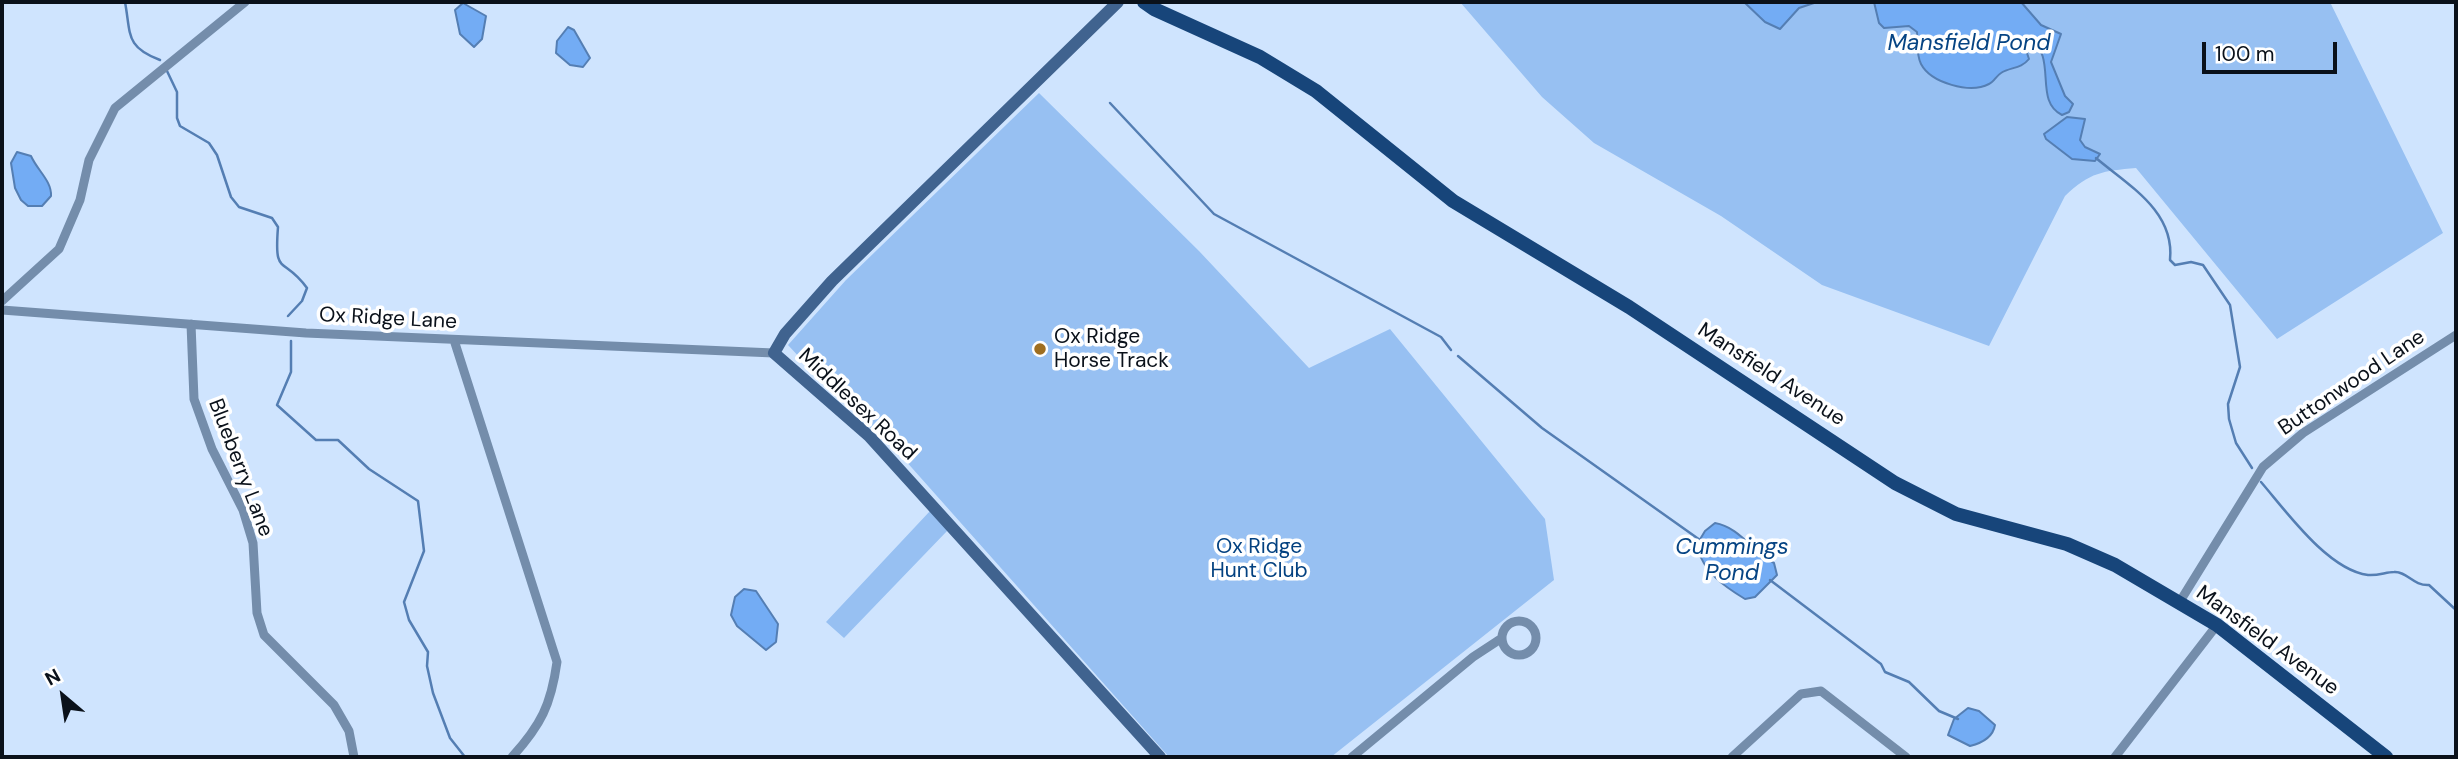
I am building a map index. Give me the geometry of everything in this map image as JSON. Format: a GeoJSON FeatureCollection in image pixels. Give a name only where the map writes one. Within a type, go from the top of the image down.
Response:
{"type":"FeatureCollection","features":[{"type":"Feature","properties":{"kind":"main road","name":"Middlesex Road"},"geometry":{"type":"LineString","coordinates":[[1118,2],[832,281],[785,334],[774,353],[869,436],[1160,757]]}},
{"type":"Feature","properties":{"kind":"main road","name":"Mansfield Avenue"},"geometry":{"type":"LineString","coordinates":[[1144,2],[1260,57],[1316,91],[1453,201],[1629,307],[1895,483],[1956,514],[2067,544],[2115,565],[2217,625],[2386,757]]}},
{"type":"Feature","properties":{"kind":"street"},"geometry":{"type":"LineString","coordinates":[[2,301],[58,249],[80,200],[89,160],[115,108],[152,74],[245,2]]}},
{"type":"Feature","properties":{"kind":"street","name":"Ox Ridge Lane"},"geometry":{"type":"LineString","coordinates":[[2,310],[454,340],[774,353]]}},
{"type":"Feature","properties":{"kind":"street","name":"Blueberry Lane"},"geometry":{"type":"LineString","coordinates":[[191,324],[194,399],[212,449],[243,510],[253,543],[257,613],[264,635],[334,705],[349,731],[354,757]]}},
{"type":"Feature","properties":{"kind":"street","name":"Buttonwood Lane"},"geometry":{"type":"LineString","coordinates":[[2179,603],[2263,467],[2303,433],[2456,335]]}},
{"type":"Feature","properties":{"kind":"street"},"geometry":{"type":"LineString","coordinates":[[454,340],[557,662],[552,699],[534,733],[512,757]]}},
{"type":"Feature","properties":{"kind":"street"},"geometry":{"type":"LineString","coordinates":[[2115,757],[2217,625]]}},
{"type":"Feature","properties":{"kind":"street"},"geometry":{"type":"LineString","coordinates":[[1352,757],[1473,657],[1502,638]]}},
{"type":"Feature","properties":{"kind":"street"},"geometry":{"type":"LineString","coordinates":[[1732,757],[1801,694],[1821,691],[1906,757]]}},
{"type":"Feature","properties":{"kind":"green space"},"geometry":{"type":"Polygon","coordinates":[[[1460,2],[2330,2],[2443,233],[2277,339],[2136,168],[2106,172],[2090,177],[2065,196],[1989,346],[1822,285],[1721,216],[1594,143],[1542,97],[1460,2]]]}},
{"type":"Feature","properties":{"kind":"green space","name":"Ox Ridge Hunt Club"},"geometry":{"type":"Polygon","coordinates":[[[1039,93],[1199,251],[1309,368],[1390,329],[1545,519],[1554,580],[1331,757],[1169,757],[904,459],[826,386],[788,345],[846,280],[1039,93]]]}},
{"type":"Feature","properties":{"kind":"green space"},"geometry":{"type":"Polygon","coordinates":[[[930,511],[948,530],[844,638],[826,622],[930,511]]]}},
{"type":"Feature","properties":{"kind":"water"},"geometry":{"type":"Polygon","coordinates":[[[1744,2],[1817,2],[1799,8],[1780,29],[1765,22],[1744,2]]]}},
{"type":"Feature","properties":{"kind":"water","name":"Mansfield Pond"},"geometry":{"type":"Polygon","coordinates":[[[1874,2],[2021,2],[2041,25],[2061,34],[2051,62],[2065,96],[2073,104],[2069,112],[2062,115],[2053,108],[2047,90],[2043,56],[2030,39],[2024,44],[2029,59],[2023,65],[2004,71],[1991,83],[1981,87],[1952,85],[1933,77],[1921,64],[1917,32],[1909,26],[1884,28],[1879,23],[1874,2]]]}},
{"type":"Feature","properties":{"kind":"water"},"geometry":{"type":"Polygon","coordinates":[[[463,3],[486,16],[482,39],[474,47],[460,34],[455,10],[463,3]]]}},
{"type":"Feature","properties":{"kind":"water"},"geometry":{"type":"Polygon","coordinates":[[[568,27],[574,30],[590,58],[583,67],[570,65],[556,53],[557,41],[568,27]]]}},
{"type":"Feature","properties":{"kind":"water"},"geometry":{"type":"Polygon","coordinates":[[[2067,117],[2085,119],[2080,140],[2085,147],[2100,154],[2095,161],[2072,159],[2046,139],[2044,134],[2067,117]]]}},
{"type":"Feature","properties":{"kind":"water"},"geometry":{"type":"Polygon","coordinates":[[[17,152],[31,156],[49,185],[51,196],[42,206],[28,206],[21,200],[15,188],[11,163],[17,152]]]}},
{"type":"Feature","properties":{"kind":"water","name":"Cummings Pond"},"geometry":{"type":"Polygon","coordinates":[[[1715,523],[1731,529],[1774,563],[1777,575],[1755,597],[1745,599],[1729,589],[1704,564],[1696,546],[1705,531],[1715,523]]]}},
{"type":"Feature","properties":{"kind":"water"},"geometry":{"type":"Polygon","coordinates":[[[744,589],[756,591],[778,624],[776,642],[766,650],[737,626],[731,615],[735,597],[744,589]]]}},
{"type":"Feature","properties":{"kind":"water"},"geometry":{"type":"Polygon","coordinates":[[[1968,708],[1979,711],[1995,725],[1986,739],[1970,746],[1948,735],[1954,719],[1968,708]]]}},
{"type":"Feature","properties":{"kind":"waterway"},"geometry":{"type":"LineString","coordinates":[[125,2],[129,31],[135,44],[160,60]]}},
{"type":"Feature","properties":{"kind":"waterway"},"geometry":{"type":"LineString","coordinates":[[167,71],[177,92],[177,118],[180,126],[209,143],[217,155],[231,197],[239,207],[272,218],[278,227],[279,260],[307,288],[302,301],[288,316]]}},
{"type":"Feature","properties":{"kind":"waterway"},"geometry":{"type":"LineString","coordinates":[[1110,103],[1214,214],[1441,337],[1451,350]]}},
{"type":"Feature","properties":{"kind":"waterway"},"geometry":{"type":"LineString","coordinates":[[2096,158],[2147,201],[2157,214],[2170,243],[2170,260],[2175,265],[2191,262],[2203,265],[2230,305],[2240,367],[2228,404],[2229,419],[2236,443],[2252,468]]}},
{"type":"Feature","properties":{"kind":"waterway"},"geometry":{"type":"LineString","coordinates":[[291,341],[291,372],[277,405],[316,440],[338,440],[369,469],[418,501],[424,551],[404,602],[409,620],[428,652],[427,666],[433,693],[450,738],[465,757]]}},
{"type":"Feature","properties":{"kind":"waterway"},"geometry":{"type":"LineString","coordinates":[[1458,356],[1542,428],[1700,540]]}},
{"type":"Feature","properties":{"kind":"waterway"},"geometry":{"type":"LineString","coordinates":[[2261,482],[2309,538],[2338,562],[2353,571],[2368,575],[2399,572],[2423,585],[2429,585],[2456,610]]}},
{"type":"Feature","properties":{"kind":"waterway"},"geometry":{"type":"LineString","coordinates":[[1770,580],[1881,664],[1885,672],[1909,682],[1939,711],[1958,719]]}},
{"type":"Feature","properties":{"kind":"place","name":"Ox Ridge Horse Track"},"geometry":{"type":"Point","coordinates":[1040,349]}}]}
